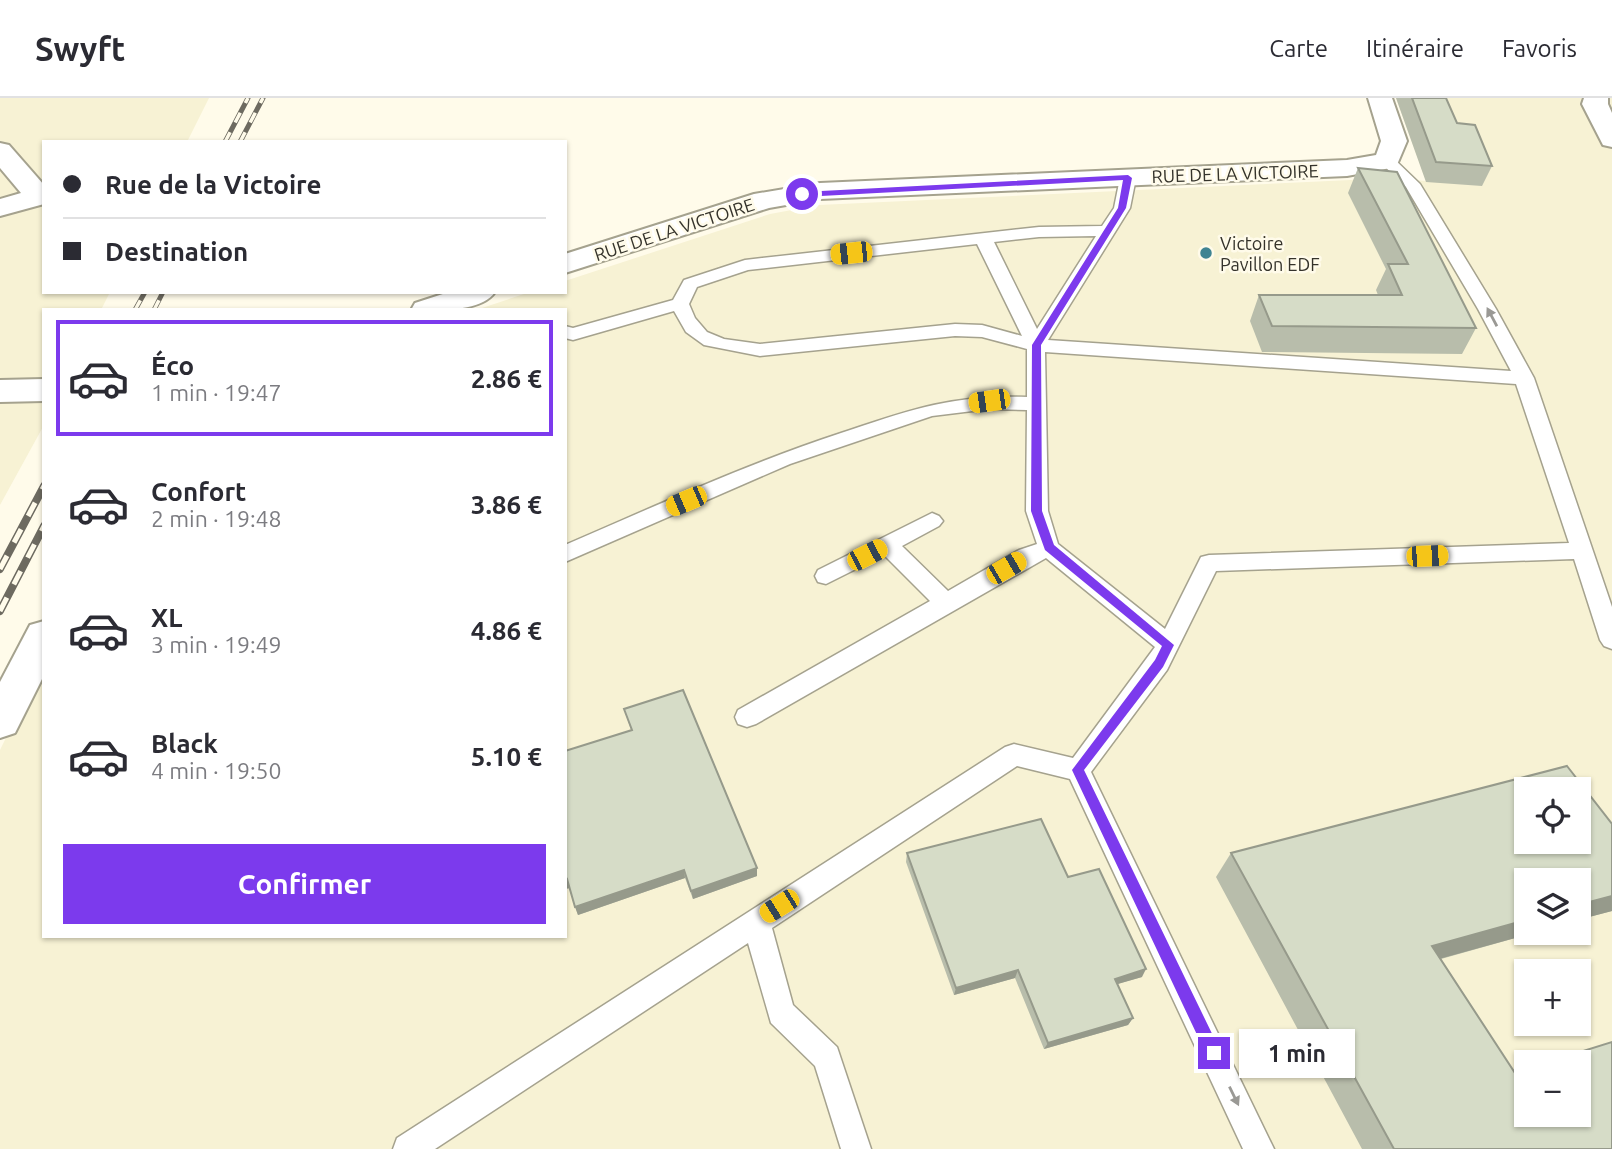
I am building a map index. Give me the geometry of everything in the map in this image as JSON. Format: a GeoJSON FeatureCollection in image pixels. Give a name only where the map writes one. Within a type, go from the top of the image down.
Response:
{"type":"FeatureCollection","features":[{"type":"Feature","properties":{"kind":"street"},"geometry":{"type":"LineString","coordinates":[[1380,98],[1394,141],[1387,161]]}},
{"type":"Feature","properties":{"kind":"street"},"geometry":{"type":"LineString","coordinates":[[1596,98],[1595,104],[1612,139]]}},
{"type":"Feature","properties":{"kind":"street"},"geometry":{"type":"LineString","coordinates":[[0,151],[41,196],[0,208]]}},
{"type":"Feature","properties":{"kind":"street","name":"RUE DE LA VICTOIRE"},"geometry":{"type":"LineString","coordinates":[[567,263],[764,200],[820,191],[1347,168],[1387,161]]}},
{"type":"Feature","properties":{"kind":"street"},"geometry":{"type":"LineString","coordinates":[[432,308],[474,294]]}},
{"type":"Feature","properties":{"kind":"street"},"geometry":{"type":"LineString","coordinates":[[0,391],[42,390]]}},
{"type":"Feature","properties":{"kind":"street"},"geometry":{"type":"LineString","coordinates":[[0,721],[42,640]]}},
{"type":"Feature","properties":{"kind":"lane"},"geometry":{"type":"LineString","coordinates":[[1387,161],[1412,184],[1487,309],[1524,378],[1612,640]]}},
{"type":"Feature","properties":{"kind":"lane"},"geometry":{"type":"LineString","coordinates":[[1036,345],[1122,208],[1128,178]]}},
{"type":"Feature","properties":{"kind":"lane"},"geometry":{"type":"LineString","coordinates":[[1107,231],[1039,232],[746,265],[690,284],[680,304],[686,323],[705,340],[760,350],[955,330],[982,331],[1036,345],[1524,378]]}},
{"type":"Feature","properties":{"kind":"lane"},"geometry":{"type":"LineString","coordinates":[[983,238],[1036,345],[1037,511],[1049,548],[1168,645]]}},
{"type":"Feature","properties":{"kind":"lane"},"geometry":{"type":"LineString","coordinates":[[567,332],[573,334],[680,304]]}},
{"type":"Feature","properties":{"kind":"lane"},"geometry":{"type":"LineString","coordinates":[[567,553],[783,459],[930,410],[989,401],[1037,404]]}},
{"type":"Feature","properties":{"kind":"lane"},"geometry":{"type":"LineString","coordinates":[[826,576],[932,521]]}},
{"type":"Feature","properties":{"kind":"lane"},"geometry":{"type":"LineString","coordinates":[[887,545],[946,602]]}},
{"type":"Feature","properties":{"kind":"lane"},"geometry":{"type":"LineString","coordinates":[[747,717],[1027,556],[1049,548]]}},
{"type":"Feature","properties":{"kind":"lane"},"geometry":{"type":"LineString","coordinates":[[1078,770],[1159,663],[1209,564],[1581,551]]}},
{"type":"Feature","properties":{"kind":"lane"},"geometry":{"type":"LineString","coordinates":[[408,1149],[1014,755],[1078,770]]}},
{"type":"Feature","properties":{"kind":"lane"},"geometry":{"type":"LineString","coordinates":[[1078,770],[1259,1149]]}},
{"type":"Feature","properties":{"kind":"lane"},"geometry":{"type":"LineString","coordinates":[[756,921],[781,1013],[827,1057],[856,1149]]}},
{"type":"Feature","properties":{"kind":"shaded area"},"geometry":{"type":"Polygon","coordinates":[[[0,98],[209,98],[188,140],[42,140],[42,294],[109,294],[102,308],[42,308],[42,429],[0,505],[0,98]]]}},
{"type":"Feature","properties":{"kind":"shaded area"},"geometry":{"type":"Polygon","coordinates":[[[1396,98],[1612,98],[1612,1149],[0,1149],[0,750],[42,664],[42,938],[567,938],[567,308],[482,308],[524,294],[567,294],[567,280],[770,214],[819,205],[1393,178],[1426,181],[1396,98]]]}},
{"type":"Feature","properties":{"kind":"building"},"geometry":{"type":"Polygon","coordinates":[[[1412,98],[1446,98],[1457,123],[1475,125],[1492,166],[1436,162],[1412,98]]]}},
{"type":"Feature","properties":{"kind":"building"},"geometry":{"type":"Polygon","coordinates":[[[1358,168],[1397,172],[1476,328],[1272,326],[1259,295],[1402,295],[1388,264],[1408,264],[1358,168]]]}},
{"type":"Feature","properties":{"kind":"building"},"geometry":{"type":"Polygon","coordinates":[[[683,690],[757,868],[691,891],[684,870],[575,907],[567,879],[567,750],[632,730],[624,709],[683,690]]]}},
{"type":"Feature","properties":{"kind":"building"},"geometry":{"type":"Polygon","coordinates":[[[1567,766],[1576,777],[1525,777],[1567,766]]]}},
{"type":"Feature","properties":{"kind":"building"},"geometry":{"type":"Polygon","coordinates":[[[1514,780],[1514,854],[1591,854],[1591,797],[1612,824],[1612,896],[1591,902],[1591,868],[1514,868],[1514,923],[1432,946],[1514,1071],[1514,1127],[1591,1127],[1591,1050],[1586,1050],[1612,1042],[1612,1149],[1394,1149],[1231,853],[1514,780]]]}},
{"type":"Feature","properties":{"kind":"building"},"geometry":{"type":"Polygon","coordinates":[[[1041,819],[1068,877],[1099,869],[1146,969],[1115,979],[1133,1018],[1048,1043],[1018,970],[956,988],[907,853],[1041,819]]]}},
{"type":"Feature","properties":{"kind":"railway"},"geometry":{"type":"LineString","coordinates":[[226,140],[248,98]]}},
{"type":"Feature","properties":{"kind":"railway"},"geometry":{"type":"LineString","coordinates":[[241,140],[263,98]]}},
{"type":"Feature","properties":{"kind":"railway"},"geometry":{"type":"LineString","coordinates":[[136,308],[144,294]]}},
{"type":"Feature","properties":{"kind":"railway"},"geometry":{"type":"LineString","coordinates":[[155,308],[162,294]]}},
{"type":"Feature","properties":{"kind":"railway"},"geometry":{"type":"LineString","coordinates":[[0,569],[42,490]]}},
{"type":"Feature","properties":{"kind":"railway"},"geometry":{"type":"LineString","coordinates":[[0,611],[42,530]]}},
{"type":"Feature","properties":{"kind":"place","name":"Victoire Pavillon EDF"},"geometry":{"type":"Point","coordinates":[1206,253]}},
{"type":"Feature","properties":{"kind":"route"},"geometry":{"type":"LineString","coordinates":[[802,194],[820,191],[1128,178],[1122,208],[1036,345],[1037,511],[1049,548],[1168,645],[1159,663],[1078,770],[1214,1053]]}}]}
